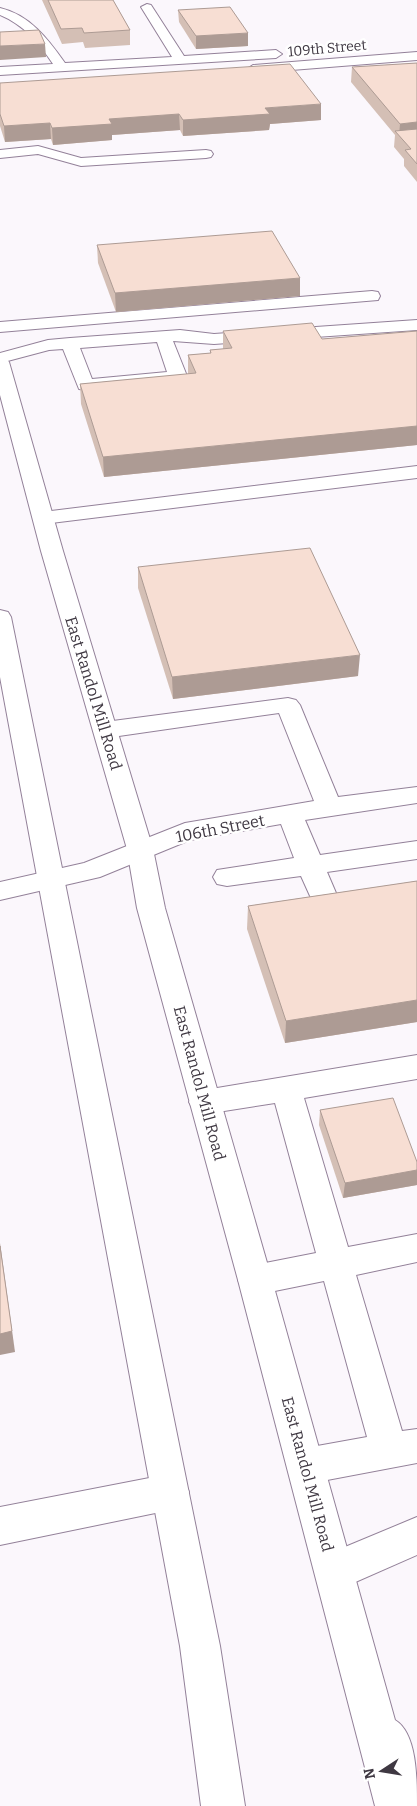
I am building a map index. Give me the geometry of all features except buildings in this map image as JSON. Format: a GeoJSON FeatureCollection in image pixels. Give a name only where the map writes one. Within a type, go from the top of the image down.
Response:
{"type":"FeatureCollection","features":[{"type":"Feature","properties":{"kind":"main road"},"geometry":{"type":"LineString","coordinates":[[148,7],[180,60]]}},
{"type":"Feature","properties":{"kind":"main road"},"geometry":{"type":"LineString","coordinates":[[0,11],[16,18],[46,42],[62,68]]}},
{"type":"Feature","properties":{"kind":"main road","name":"109th Street"},"geometry":{"type":"LineString","coordinates":[[0,72],[417,47]]}},
{"type":"Feature","properties":{"kind":"main road"},"geometry":{"type":"LineString","coordinates":[[252,56],[262,68]]}},
{"type":"Feature","properties":{"kind":"main road","name":"109th Street"},"geometry":{"type":"LineString","coordinates":[[238,70],[417,56]]}},
{"type":"Feature","properties":{"kind":"main road"},"geometry":{"type":"LineString","coordinates":[[0,62],[29,60],[40,64],[44,69]]}},
{"type":"Feature","properties":{"kind":"main road"},"geometry":{"type":"LineString","coordinates":[[349,61],[359,71],[417,67]]}},
{"type":"Feature","properties":{"kind":"main road"},"geometry":{"type":"LineString","coordinates":[[0,154],[38,150],[81,162],[206,154]]}},
{"type":"Feature","properties":{"kind":"main road"},"geometry":{"type":"LineString","coordinates":[[0,327],[372,296]]}},
{"type":"Feature","properties":{"kind":"main road"},"geometry":{"type":"LineString","coordinates":[[0,358],[48,345],[70,343],[180,335],[214,339],[417,325]]}},
{"type":"Feature","properties":{"kind":"main road"},"geometry":{"type":"LineString","coordinates":[[70,343],[85,385],[178,376],[163,336]]}},
{"type":"Feature","properties":{"kind":"main road","name":"East Randol Mill Road"},"geometry":{"type":"LineString","coordinates":[[0,362],[43,518],[140,849],[151,908],[335,1571],[397,1806]]}},
{"type":"Feature","properties":{"kind":"main road"},"geometry":{"type":"LineString","coordinates":[[43,518],[417,472]]}},
{"type":"Feature","properties":{"kind":"main road"},"geometry":{"type":"LineString","coordinates":[[0,617],[6,683],[51,879],[200,1646],[222,1805]]}},
{"type":"Feature","properties":{"kind":"main road"},"geometry":{"type":"LineString","coordinates":[[105,730],[288,705],[329,807]]}},
{"type":"Feature","properties":{"kind":"main road","name":"106th Street"},"geometry":{"type":"LineString","coordinates":[[0,891],[90,871],[185,832],[417,794]]}},
{"type":"Feature","properties":{"kind":"main road"},"geometry":{"type":"LineString","coordinates":[[290,815],[325,900]]}},
{"type":"Feature","properties":{"kind":"main road"},"geometry":{"type":"LineString","coordinates":[[227,877],[417,850]]}},
{"type":"Feature","properties":{"kind":"main road"},"geometry":{"type":"LineString","coordinates":[[205,1102],[417,1067]]}},
{"type":"Feature","properties":{"kind":"main road"},"geometry":{"type":"LineString","coordinates":[[286,1088],[337,1264],[403,1449],[306,1466]]}},
{"type":"Feature","properties":{"kind":"main road"},"geometry":{"type":"LineString","coordinates":[[255,1280],[417,1248]]}},
{"type":"Feature","properties":{"kind":"main road"},"geometry":{"type":"LineString","coordinates":[[0,1526],[170,1492]]}},
{"type":"Feature","properties":{"kind":"main road"},"geometry":{"type":"LineString","coordinates":[[335,1571],[415,1544]]}},
{"type":"Feature","properties":{"kind":"main road"},"geometry":{"type":"LineString","coordinates":[[369,1700],[396,1753],[417,1785]]}}]}
